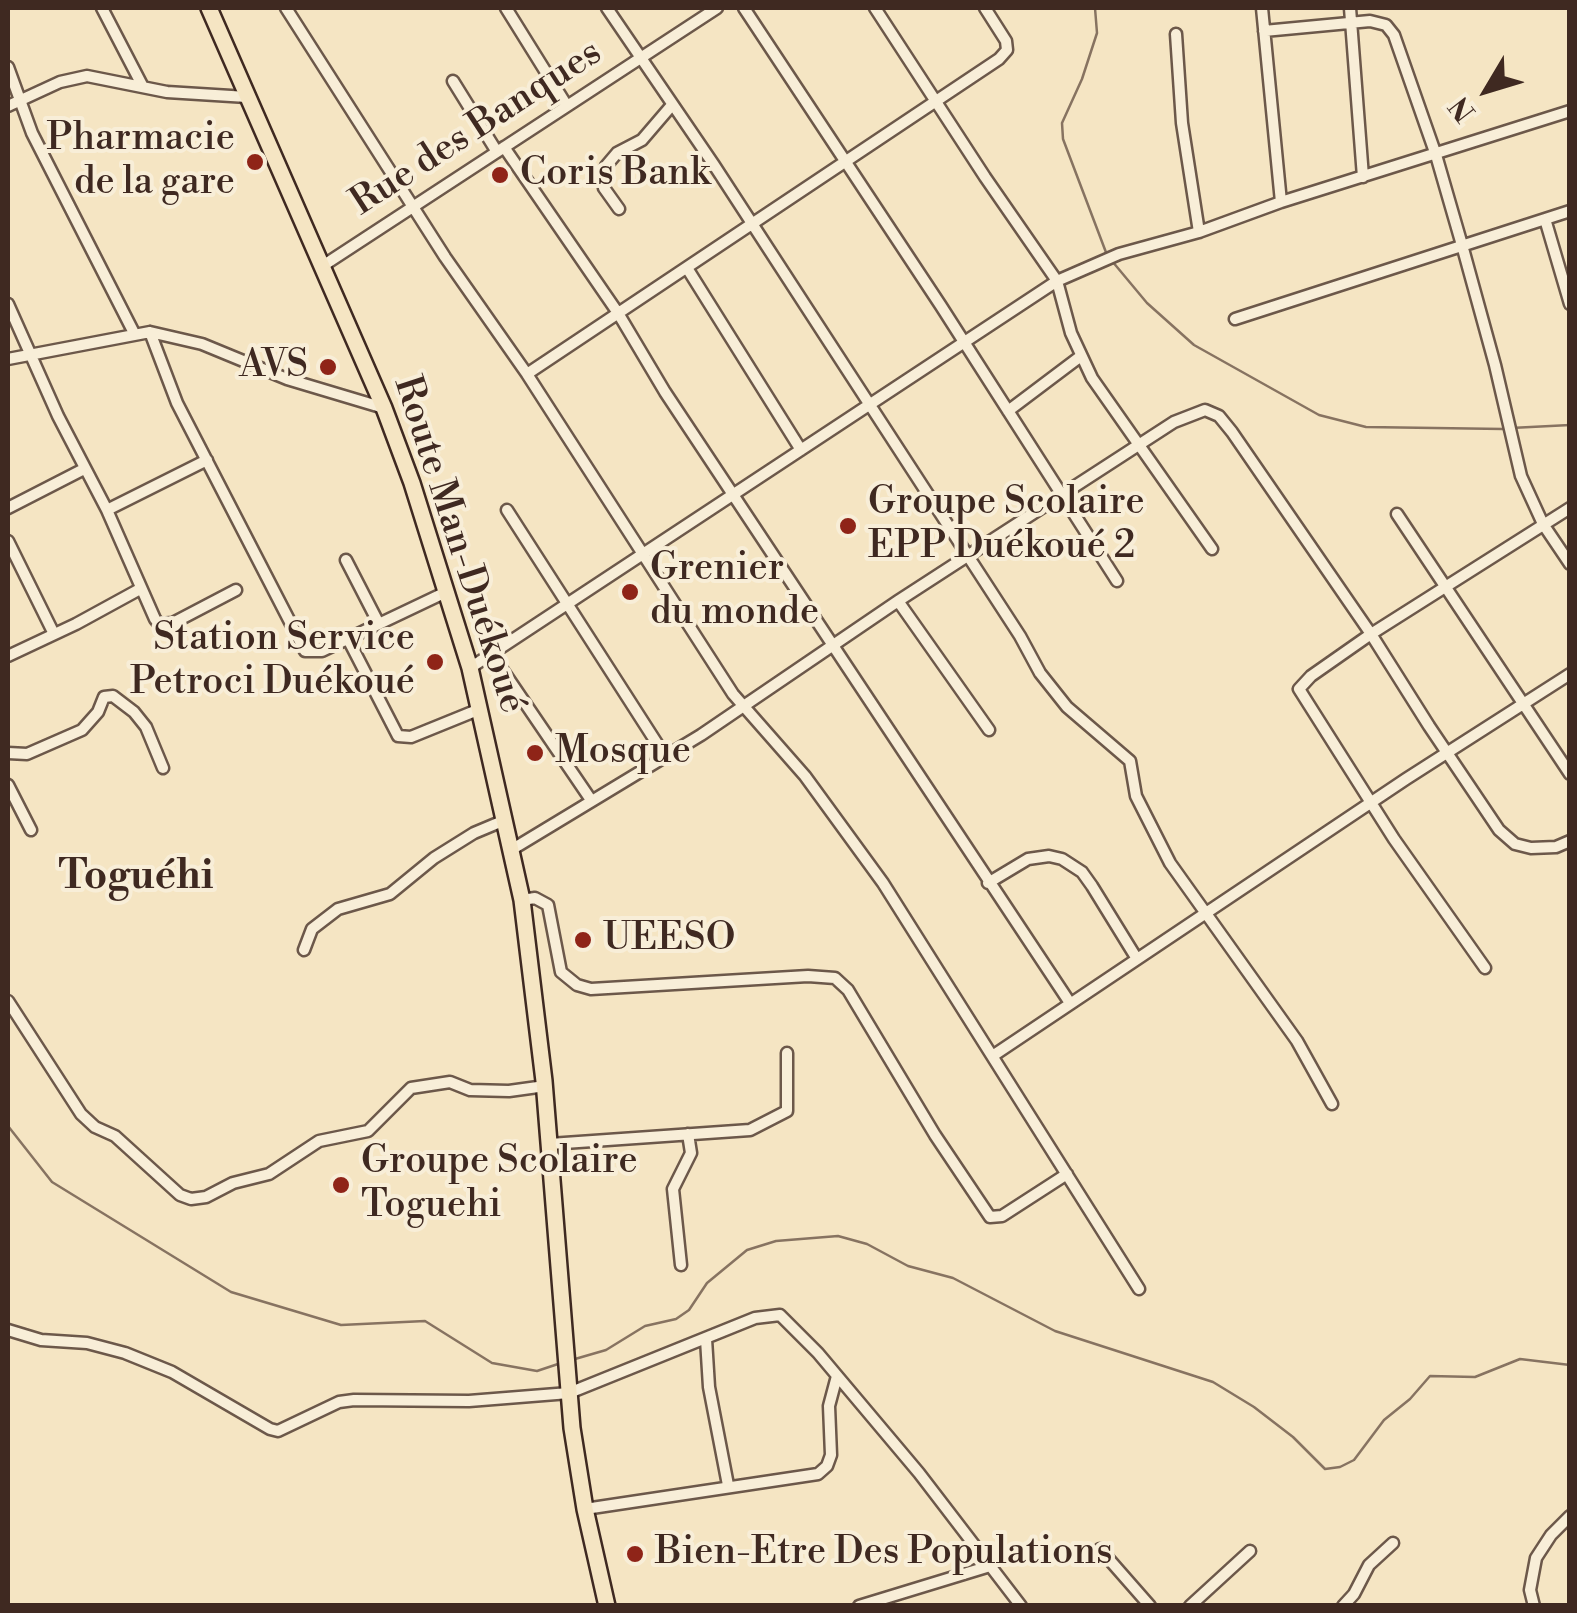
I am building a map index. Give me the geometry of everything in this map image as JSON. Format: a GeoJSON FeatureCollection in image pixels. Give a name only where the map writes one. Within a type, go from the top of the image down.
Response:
{"type":"FeatureCollection","features":[{"type":"Feature","properties":{"kind":"main road","name":"Route Man-Duékoué"},"geometry":{"type":"LineString","coordinates":[[209,8],[384,408],[412,483],[470,668],[522,900],[545,1086],[569,1393],[584,1509],[607,1606]]}},
{"type":"Feature","properties":{"kind":"street"},"geometry":{"type":"LineString","coordinates":[[102,8],[144,87]]}},
{"type":"Feature","properties":{"kind":"street"},"geometry":{"type":"LineString","coordinates":[[286,8],[743,708],[805,776],[848,833],[994,1055],[1140,1289]]}},
{"type":"Feature","properties":{"kind":"street"},"geometry":{"type":"LineString","coordinates":[[506,8],[567,106]]}},
{"type":"Feature","properties":{"kind":"street"},"geometry":{"type":"LineString","coordinates":[[607,8],[751,222],[1052,690],[1130,761],[1136,796],[1170,863],[1297,1041],[1332,1104]]}},
{"type":"Feature","properties":{"kind":"street","name":"Rue des Banques"},"geometry":{"type":"LineString","coordinates":[[321,267],[717,8]]}},
{"type":"Feature","properties":{"kind":"street"},"geometry":{"type":"LineString","coordinates":[[744,8],[1117,581]]}},
{"type":"Feature","properties":{"kind":"street"},"geometry":{"type":"LineString","coordinates":[[875,8],[1057,281],[1080,356],[1092,378],[1212,550]]}},
{"type":"Feature","properties":{"kind":"street"},"geometry":{"type":"LineString","coordinates":[[526,374],[999,59],[1007,50],[1006,40],[985,8]]}},
{"type":"Feature","properties":{"kind":"street"},"geometry":{"type":"LineString","coordinates":[[1262,8],[1281,202]]}},
{"type":"Feature","properties":{"kind":"street"},"geometry":{"type":"LineString","coordinates":[[1350,8],[1362,178]]}},
{"type":"Feature","properties":{"kind":"street"},"geometry":{"type":"LineString","coordinates":[[1264,31],[1376,21],[1394,35],[1462,245],[1521,476],[1543,524],[1570,564]]}},
{"type":"Feature","properties":{"kind":"street"},"geometry":{"type":"LineString","coordinates":[[1176,34],[1182,123],[1199,232]]}},
{"type":"Feature","properties":{"kind":"street"},"geometry":{"type":"LineString","coordinates":[[8,67],[32,133],[134,333]]}},
{"type":"Feature","properties":{"kind":"street"},"geometry":{"type":"LineString","coordinates":[[8,106],[78,77],[193,95],[247,96]]}},
{"type":"Feature","properties":{"kind":"street"},"geometry":{"type":"LineString","coordinates":[[453,81],[618,313],[665,392],[1070,1003]]}},
{"type":"Feature","properties":{"kind":"street"},"geometry":{"type":"LineString","coordinates":[[619,209],[604,188],[606,166],[617,154],[642,140],[672,105]]}},
{"type":"Feature","properties":{"kind":"street"},"geometry":{"type":"LineString","coordinates":[[470,668],[1057,281],[1119,254],[1199,232],[1281,202],[1570,111]]}},
{"type":"Feature","properties":{"kind":"street"},"geometry":{"type":"LineString","coordinates":[[1235,319],[1570,212]]}},
{"type":"Feature","properties":{"kind":"street"},"geometry":{"type":"LineString","coordinates":[[1545,219],[1570,304]]}},
{"type":"Feature","properties":{"kind":"street"},"geometry":{"type":"LineString","coordinates":[[687,268],[801,450]]}},
{"type":"Feature","properties":{"kind":"street"},"geometry":{"type":"LineString","coordinates":[[8,304],[155,619],[165,625],[236,590]]}},
{"type":"Feature","properties":{"kind":"street"},"geometry":{"type":"LineString","coordinates":[[150,332],[166,380],[305,652],[315,653],[348,640],[444,593]]}},
{"type":"Feature","properties":{"kind":"street"},"geometry":{"type":"LineString","coordinates":[[8,359],[150,332],[202,344],[287,379],[384,408]]}},
{"type":"Feature","properties":{"kind":"street"},"geometry":{"type":"LineString","coordinates":[[1008,411],[1080,356]]}},
{"type":"Feature","properties":{"kind":"street"},"geometry":{"type":"LineString","coordinates":[[511,850],[743,708],[898,601],[1140,444],[1188,414],[1205,410],[1219,416],[1371,634],[1486,813],[1515,844],[1556,847],[1570,841]]}},
{"type":"Feature","properties":{"kind":"street"},"geometry":{"type":"LineString","coordinates":[[107,510],[207,460]]}},
{"type":"Feature","properties":{"kind":"street"},"geometry":{"type":"LineString","coordinates":[[8,508],[84,469]]}},
{"type":"Feature","properties":{"kind":"street"},"geometry":{"type":"LineString","coordinates":[[1485,968],[1449,920],[1299,690],[1311,676],[1371,634],[1570,508]]}},
{"type":"Feature","properties":{"kind":"street"},"geometry":{"type":"LineString","coordinates":[[507,510],[665,756]]}},
{"type":"Feature","properties":{"kind":"street"},"geometry":{"type":"LineString","coordinates":[[1398,514],[1570,774]]}},
{"type":"Feature","properties":{"kind":"street"},"geometry":{"type":"LineString","coordinates":[[8,540],[54,634]]}},
{"type":"Feature","properties":{"kind":"street"},"geometry":{"type":"LineString","coordinates":[[346,560],[379,624]]}},
{"type":"Feature","properties":{"kind":"street"},"geometry":{"type":"LineString","coordinates":[[8,656],[140,589]]}},
{"type":"Feature","properties":{"kind":"street"},"geometry":{"type":"LineString","coordinates":[[898,601],[989,730]]}},
{"type":"Feature","properties":{"kind":"street"},"geometry":{"type":"LineString","coordinates":[[348,640],[398,736],[411,737],[480,709]]}},
{"type":"Feature","properties":{"kind":"street"},"geometry":{"type":"LineString","coordinates":[[492,653],[591,800]]}},
{"type":"Feature","properties":{"kind":"street"},"geometry":{"type":"LineString","coordinates":[[994,1055],[1570,674]]}},
{"type":"Feature","properties":{"kind":"street"},"geometry":{"type":"LineString","coordinates":[[8,754],[27,754],[82,730],[98,712],[104,697],[113,696],[146,727],[163,768]]}},
{"type":"Feature","properties":{"kind":"street"},"geometry":{"type":"LineString","coordinates":[[8,784],[31,830]]}},
{"type":"Feature","properties":{"kind":"street"},"geometry":{"type":"LineString","coordinates":[[304,950],[312,928],[338,909],[390,894],[434,858],[504,820]]}},
{"type":"Feature","properties":{"kind":"street"},"geometry":{"type":"LineString","coordinates":[[988,884],[1028,859],[1049,856],[1062,860],[1082,872],[1137,960]]}},
{"type":"Feature","properties":{"kind":"street"},"geometry":{"type":"LineString","coordinates":[[522,900],[535,898],[548,905],[562,972],[577,985],[591,989],[808,976],[835,978],[857,1005],[935,1135],[990,1217],[1002,1216],[1067,1174]]}},
{"type":"Feature","properties":{"kind":"street"},"geometry":{"type":"LineString","coordinates":[[8,1001],[81,1114],[94,1126],[115,1136],[180,1195],[191,1199],[269,1174],[319,1141],[368,1131],[411,1088],[450,1082],[470,1090],[509,1091],[545,1086]]}},
{"type":"Feature","properties":{"kind":"street"},"geometry":{"type":"LineString","coordinates":[[550,1144],[750,1130],[786,1111],[787,1054]]}},
{"type":"Feature","properties":{"kind":"street"},"geometry":{"type":"LineString","coordinates":[[681,1265],[674,1190],[690,1153],[688,1134]]}},
{"type":"Feature","properties":{"kind":"street"},"geometry":{"type":"LineString","coordinates":[[8,1330],[41,1340],[87,1343],[125,1352],[172,1372],[274,1430],[284,1429],[339,1402],[354,1400],[469,1402],[569,1393],[755,1318],[780,1315],[919,1474],[1021,1606]]}},
{"type":"Feature","properties":{"kind":"street"},"geometry":{"type":"LineString","coordinates":[[706,1340],[709,1387],[728,1485]]}},
{"type":"Feature","properties":{"kind":"street"},"geometry":{"type":"LineString","coordinates":[[584,1509],[728,1485],[812,1477],[823,1471],[831,1455],[828,1406],[837,1376]]}},
{"type":"Feature","properties":{"kind":"street"},"geometry":{"type":"LineString","coordinates":[[1534,1606],[1530,1590],[1536,1558],[1570,1516]]}},
{"type":"Feature","properties":{"kind":"street"},"geometry":{"type":"LineString","coordinates":[[1343,1606],[1369,1565],[1393,1544]]}},
{"type":"Feature","properties":{"kind":"street"},"geometry":{"type":"LineString","coordinates":[[1100,1549],[1150,1606]]}},
{"type":"Feature","properties":{"kind":"street"},"geometry":{"type":"LineString","coordinates":[[1190,1606],[1250,1550]]}},
{"type":"Feature","properties":{"kind":"street"},"geometry":{"type":"LineString","coordinates":[[859,1606],[990,1566]]}},
{"type":"Feature","properties":{"kind":"waterway"},"geometry":{"type":"LineString","coordinates":[[1095,8],[1097,33],[1062,123],[1063,139],[1107,255]]}},
{"type":"Feature","properties":{"kind":"waterway"},"geometry":{"type":"LineString","coordinates":[[1112,261],[1147,303],[1194,345],[1319,415],[1366,427],[1503,429]]}},
{"type":"Feature","properties":{"kind":"waterway"},"geometry":{"type":"LineString","coordinates":[[1511,428],[1570,425]]}},
{"type":"Feature","properties":{"kind":"waterway"},"geometry":{"type":"LineString","coordinates":[[8,1126],[52,1182],[231,1292],[341,1325],[425,1321],[492,1363],[537,1371],[558,1364]]}},
{"type":"Feature","properties":{"kind":"waterway"},"geometry":{"type":"LineString","coordinates":[[575,1359],[606,1350],[645,1326],[676,1319],[689,1310],[707,1283],[747,1250],[776,1241],[838,1236],[867,1244],[908,1266],[953,1278],[1055,1331],[1213,1382],[1293,1437],[1325,1469],[1354,1460],[1384,1420],[1430,1376],[1475,1377],[1520,1359],[1570,1365]]}},
{"type":"Feature","properties":{"kind":"place","name":"Pharmacie de la gare"},"geometry":{"type":"Point","coordinates":[255,162]}},
{"type":"Feature","properties":{"kind":"place","name":"Coris Bank"},"geometry":{"type":"Point","coordinates":[500,175]}},
{"type":"Feature","properties":{"kind":"place","name":"AVS"},"geometry":{"type":"Point","coordinates":[328,367]}},
{"type":"Feature","properties":{"kind":"place","name":"Groupe Scolaire EPP Duékoué 2"},"geometry":{"type":"Point","coordinates":[848,526]}},
{"type":"Feature","properties":{"kind":"place","name":"Grenier du monde"},"geometry":{"type":"Point","coordinates":[630,592]}},
{"type":"Feature","properties":{"kind":"place","name":"Station Service Petroci Duékoué"},"geometry":{"type":"Point","coordinates":[435,662]}},
{"type":"Feature","properties":{"kind":"place","name":"Mosque"},"geometry":{"type":"Point","coordinates":[535,753]}},
{"type":"Feature","properties":{"kind":"place","name":"UEESO"},"geometry":{"type":"Point","coordinates":[583,940]}},
{"type":"Feature","properties":{"kind":"place","name":"Groupe Scolaire Toguehi"},"geometry":{"type":"Point","coordinates":[341,1185]}},
{"type":"Feature","properties":{"kind":"place","name":"Bien-Etre Des Populations"},"geometry":{"type":"Point","coordinates":[635,1554]}},
{"type":"Feature","properties":{"kind":"district","name":"Toguéhi"},"geometry":{"type":"Point","coordinates":[136,878]}}]}
